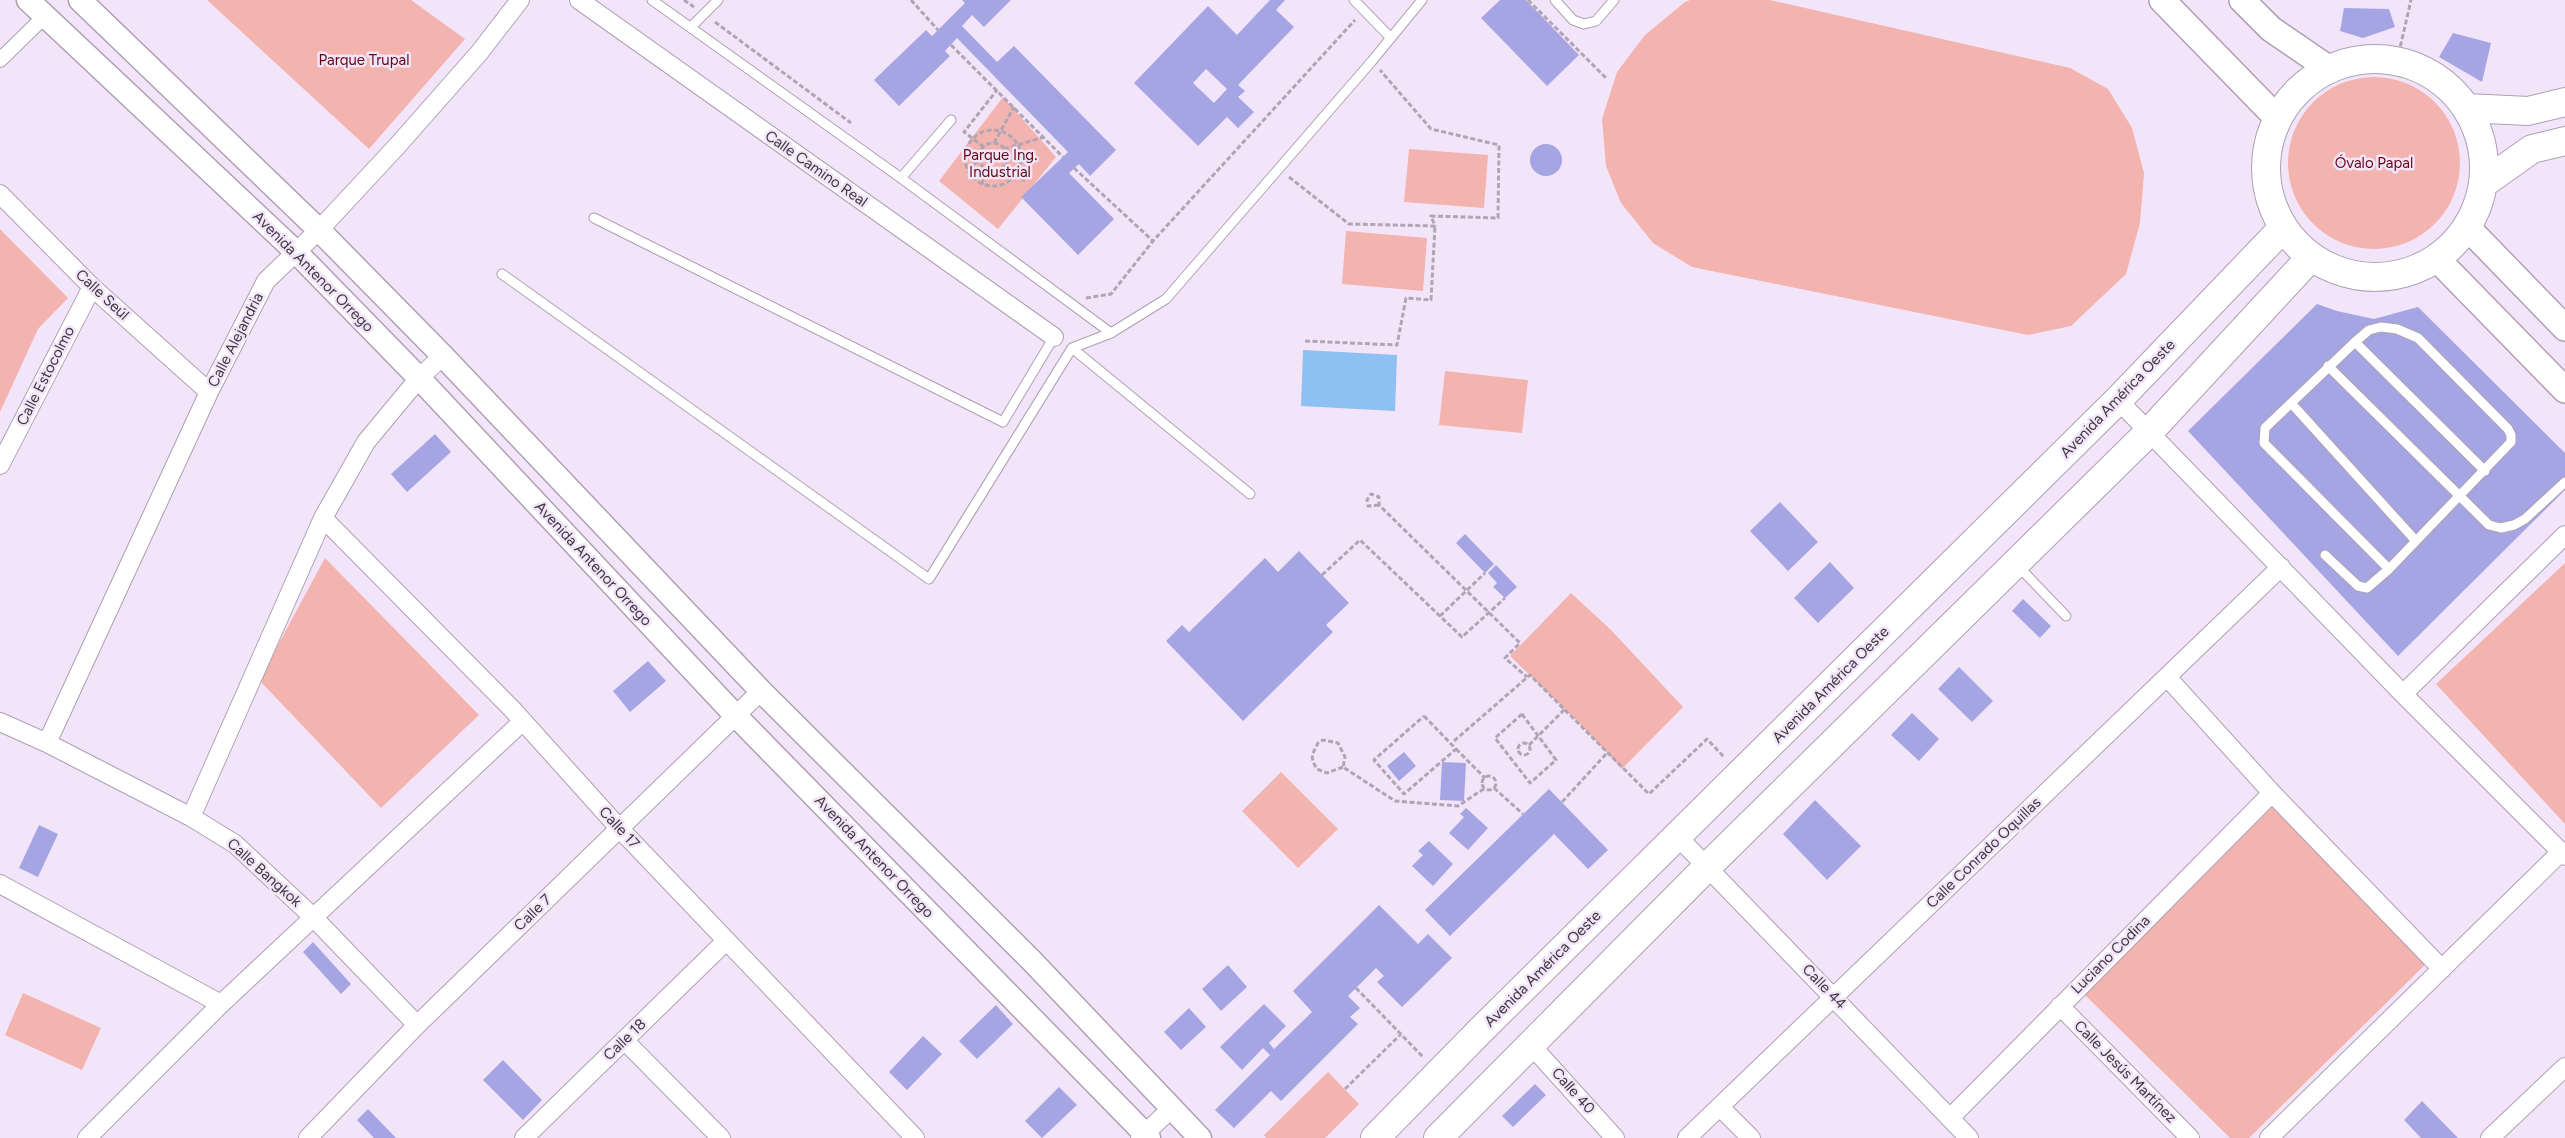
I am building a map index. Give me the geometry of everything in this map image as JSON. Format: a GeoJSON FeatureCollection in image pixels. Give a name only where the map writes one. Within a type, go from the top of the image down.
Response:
{"type":"FeatureCollection","features":[{"type":"Feature","properties":{"kind":"main road"},"geometry":{"type":"LineString","coordinates":[[2162,0],[2277,118]]}},
{"type":"Feature","properties":{"kind":"main road"},"geometry":{"type":"LineString","coordinates":[[2242,0],[2271,29],[2328,68]]}},
{"type":"Feature","properties":{"kind":"main road"},"geometry":{"type":"LineString","coordinates":[[2358,59],[2397,61],[2420,67],[2446,84],[2467,108],[2478,131],[2484,156],[2484,183],[2478,206],[2467,228],[2454,245],[2437,259],[2407,274],[2374,278],[2341,273],[2311,258],[2283,228],[2268,193],[2266,155],[2277,118],[2298,89],[2328,68],[2358,59]]}},
{"type":"Feature","properties":{"kind":"main road"},"geometry":{"type":"LineString","coordinates":[[2467,108],[2528,111],[2565,102]]}},
{"type":"Feature","properties":{"kind":"main road"},"geometry":{"type":"LineString","coordinates":[[2484,183],[2532,149],[2565,141]]}},
{"type":"Feature","properties":{"kind":"main road","name":"Avenida América Oeste"},"geometry":{"type":"LineString","coordinates":[[1375,1138],[2118,400],[2283,228]]}},
{"type":"Feature","properties":{"kind":"main road"},"geometry":{"type":"LineString","coordinates":[[2467,228],[2565,328]]}},
{"type":"Feature","properties":{"kind":"main road"},"geometry":{"type":"LineString","coordinates":[[1438,1138],[1708,866],[2150,431],[2311,258]]}},
{"type":"Feature","properties":{"kind":"main road"},"geometry":{"type":"LineString","coordinates":[[2437,259],[2565,390]]}},
{"type":"Feature","properties":{"kind":"street"},"geometry":{"type":"LineString","coordinates":[[80,0],[319,230],[443,356],[761,691],[1031,960],[1200,1138]]}},
{"type":"Feature","properties":{"kind":"street","name":"Calle Alejandria"},"geometry":{"type":"LineString","coordinates":[[47,743],[209,392],[266,281],[295,251],[319,230],[479,54],[520,0]]}},
{"type":"Feature","properties":{"kind":"street","name":"Calle Camino Real"},"geometry":{"type":"LineString","coordinates":[[579,0],[1054,337]]}},
{"type":"Feature","properties":{"kind":"street"},"geometry":{"type":"LineString","coordinates":[[0,60],[40,6]]}},
{"type":"Feature","properties":{"kind":"street","name":"Avenida Antenor Orrego"},"geometry":{"type":"LineString","coordinates":[[40,6],[295,251],[419,378],[735,716],[1145,1136]]}},
{"type":"Feature","properties":{"kind":"street","name":"Calle Seúl"},"geometry":{"type":"LineString","coordinates":[[0,194],[92,287],[209,392]]}},
{"type":"Feature","properties":{"kind":"street","name":"Calle Estocolmo"},"geometry":{"type":"LineString","coordinates":[[0,465],[92,287]]}},
{"type":"Feature","properties":{"kind":"street"},"geometry":{"type":"LineString","coordinates":[[191,816],[323,518],[366,442],[419,378],[443,356]]}},
{"type":"Feature","properties":{"kind":"street"},"geometry":{"type":"LineString","coordinates":[[2118,400],[2403,694],[2563,854],[2269,1138]]}},
{"type":"Feature","properties":{"kind":"street","name":"Calle 17"},"geometry":{"type":"LineString","coordinates":[[323,518],[523,720],[620,829],[915,1138]]}},
{"type":"Feature","properties":{"kind":"street"},"geometry":{"type":"LineString","coordinates":[[2403,694],[2565,535]]}},
{"type":"Feature","properties":{"kind":"street","name":"Calle Conrado Oquillas"},"geometry":{"type":"LineString","coordinates":[[1687,1138],[2281,567]]}},
{"type":"Feature","properties":{"kind":"street"},"geometry":{"type":"LineString","coordinates":[[2167,676],[2272,793],[2442,969]]}},
{"type":"Feature","properties":{"kind":"street","name":"Calle 7"},"geometry":{"type":"LineString","coordinates":[[308,1138],[417,1025],[761,691]]}},
{"type":"Feature","properties":{"kind":"street"},"geometry":{"type":"LineString","coordinates":[[87,1138],[221,1004],[523,720]]}},
{"type":"Feature","properties":{"kind":"street","name":"Calle Bangkok"},"geometry":{"type":"LineString","coordinates":[[0,722],[47,743],[191,816],[235,844],[314,917],[417,1025]]}},
{"type":"Feature","properties":{"kind":"street","name":"Luciano Codina"},"geometry":{"type":"LineString","coordinates":[[1950,1118],[2272,793]]}},
{"type":"Feature","properties":{"kind":"street","name":"Calle 44"},"geometry":{"type":"LineString","coordinates":[[1678,836],[1969,1138]]}},
{"type":"Feature","properties":{"kind":"street"},"geometry":{"type":"LineString","coordinates":[[0,884],[221,1004]]}},
{"type":"Feature","properties":{"kind":"street","name":"Calle 18"},"geometry":{"type":"LineString","coordinates":[[524,1138],[726,941]]}},
{"type":"Feature","properties":{"kind":"street","name":"Calle Jesús Martínez"},"geometry":{"type":"LineString","coordinates":[[2060,1006],[2190,1138]]}},
{"type":"Feature","properties":{"kind":"street"},"geometry":{"type":"LineString","coordinates":[[624,1040],[721,1138]]}},
{"type":"Feature","properties":{"kind":"street","name":"Calle 40"},"geometry":{"type":"LineString","coordinates":[[1530,1044],[1615,1138]]}},
{"type":"Feature","properties":{"kind":"street"},"geometry":{"type":"LineString","coordinates":[[2490,1138],[2563,1073]]}},
{"type":"Feature","properties":{"kind":"street"},"geometry":{"type":"LineString","coordinates":[[1720,1107],[1751,1138]]}},
{"type":"Feature","properties":{"kind":"street"},"geometry":{"type":"LineString","coordinates":[[1145,1136],[1172,1108]]}},
{"type":"Feature","properties":{"kind":"lane"},"geometry":{"type":"LineString","coordinates":[[652,0],[901,178],[1111,333]]}},
{"type":"Feature","properties":{"kind":"lane"},"geometry":{"type":"LineString","coordinates":[[691,27],[718,0]]}},
{"type":"Feature","properties":{"kind":"lane"},"geometry":{"type":"LineString","coordinates":[[1354,0],[1390,37]]}},
{"type":"Feature","properties":{"kind":"lane"},"geometry":{"type":"LineString","coordinates":[[502,274],[930,579],[1072,348],[1111,333],[1166,299],[1372,61],[1422,0]]}},
{"type":"Feature","properties":{"kind":"lane"},"geometry":{"type":"LineString","coordinates":[[1555,0],[1573,20],[1584,24],[1596,21],[1614,0]]}},
{"type":"Feature","properties":{"kind":"lane"},"geometry":{"type":"LineString","coordinates":[[901,178],[951,120]]}},
{"type":"Feature","properties":{"kind":"lane"},"geometry":{"type":"LineString","coordinates":[[594,218],[1003,422],[1054,337]]}},
{"type":"Feature","properties":{"kind":"lane"},"geometry":{"type":"LineString","coordinates":[[2325,555],[2358,586],[2367,588],[2389,569],[2460,497],[2510,442],[2511,435],[2418,338],[2396,329],[2381,327],[2369,330],[2328,366],[2265,428],[2264,442],[2389,569]]}},
{"type":"Feature","properties":{"kind":"lane"},"geometry":{"type":"LineString","coordinates":[[2355,342],[2485,470]]}},
{"type":"Feature","properties":{"kind":"lane"},"geometry":{"type":"LineString","coordinates":[[1072,348],[1250,494]]}},
{"type":"Feature","properties":{"kind":"lane"},"geometry":{"type":"LineString","coordinates":[[2328,366],[2488,525],[2501,528],[2514,525],[2525,519],[2565,482]]}},
{"type":"Feature","properties":{"kind":"lane"},"geometry":{"type":"LineString","coordinates":[[2291,402],[2416,541]]}},
{"type":"Feature","properties":{"kind":"lane"},"geometry":{"type":"LineString","coordinates":[[2016,564],[2066,616]]}},
{"type":"Feature","properties":{"kind":"path"},"geometry":{"type":"LineString","coordinates":[[684,0],[855,125]]}},
{"type":"Feature","properties":{"kind":"path"},"geometry":{"type":"LineString","coordinates":[[911,0],[938,30]]}},
{"type":"Feature","properties":{"kind":"path"},"geometry":{"type":"LineString","coordinates":[[1528,0],[1607,79]]}},
{"type":"Feature","properties":{"kind":"path"},"geometry":{"type":"LineString","coordinates":[[2397,61],[2411,0]]}},
{"type":"Feature","properties":{"kind":"path"},"geometry":{"type":"LineString","coordinates":[[1084,298],[1111,294],[1153,241],[1364,10]]}},
{"type":"Feature","properties":{"kind":"path"},"geometry":{"type":"LineString","coordinates":[[951,45],[1063,157]]}},
{"type":"Feature","properties":{"kind":"path"},"geometry":{"type":"LineString","coordinates":[[1305,341],[1398,345],[1406,298],[1430,300],[1435,226],[1430,216],[1498,218],[1499,145],[1431,129],[1372,61]]}},
{"type":"Feature","properties":{"kind":"path"},"geometry":{"type":"LineString","coordinates":[[984,147],[964,132],[997,90]]}},
{"type":"Feature","properties":{"kind":"path"},"geometry":{"type":"LineString","coordinates":[[994,143],[1004,149],[1007,159],[1005,164],[997,171],[986,170],[979,161],[979,156],[984,147],[994,143],[1014,107]]}},
{"type":"Feature","properties":{"kind":"path"},"geometry":{"type":"LineString","coordinates":[[985,131],[1001,131],[1017,144],[1021,159],[1016,174],[1004,183],[990,186],[982,184],[976,180],[967,168],[966,152],[973,138],[985,131]]}},
{"type":"Feature","properties":{"kind":"path"},"geometry":{"type":"LineString","coordinates":[[1004,149],[1044,137]]}},
{"type":"Feature","properties":{"kind":"path"},"geometry":{"type":"LineString","coordinates":[[967,168],[979,161]]}},
{"type":"Feature","properties":{"kind":"path"},"geometry":{"type":"LineString","coordinates":[[1005,164],[1025,181]]}},
{"type":"Feature","properties":{"kind":"path"},"geometry":{"type":"LineString","coordinates":[[1074,168],[1153,241]]}},
{"type":"Feature","properties":{"kind":"path"},"geometry":{"type":"LineString","coordinates":[[1278,169],[1349,224],[1435,226]]}},
{"type":"Feature","properties":{"kind":"path"},"geometry":{"type":"LineString","coordinates":[[982,184],[986,170]]}},
{"type":"Feature","properties":{"kind":"path"},"geometry":{"type":"LineString","coordinates":[[1379,505],[1368,506],[1367,500],[1371,494],[1379,497],[1379,505],[1520,642],[1505,658],[1527,678]]}},
{"type":"Feature","properties":{"kind":"path"},"geometry":{"type":"LineString","coordinates":[[1322,575],[1360,540],[1462,637],[1505,598]]}},
{"type":"Feature","properties":{"kind":"path"},"geometry":{"type":"LineString","coordinates":[[1440,616],[1485,573]]}},
{"type":"Feature","properties":{"kind":"path"},"geometry":{"type":"LineString","coordinates":[[1454,741],[1530,675],[1650,794],[1707,739],[1741,774]]}},
{"type":"Feature","properties":{"kind":"path"},"geometry":{"type":"LineString","coordinates":[[1529,745],[1525,742],[1520,743],[1517,748],[1519,753],[1523,755],[1528,754],[1529,745],[1565,709]]}},
{"type":"Feature","properties":{"kind":"path"},"geometry":{"type":"LineString","coordinates":[[1522,714],[1538,736],[1556,760],[1530,783],[1495,738],[1522,714]]}},
{"type":"Feature","properties":{"kind":"path"},"geometry":{"type":"LineString","coordinates":[[1456,749],[1404,794],[1374,760],[1424,716],[1485,778]]}},
{"type":"Feature","properties":{"kind":"path"},"geometry":{"type":"LineString","coordinates":[[1328,740],[1341,746],[1345,757],[1343,767],[1327,773],[1317,769],[1312,755],[1318,744],[1328,740]]}},
{"type":"Feature","properties":{"kind":"path"},"geometry":{"type":"LineString","coordinates":[[1562,802],[1607,753]]}},
{"type":"Feature","properties":{"kind":"path"},"geometry":{"type":"LineString","coordinates":[[1343,767],[1395,801],[1458,806],[1485,788]]}},
{"type":"Feature","properties":{"kind":"path"},"geometry":{"type":"LineString","coordinates":[[1485,778],[1493,777],[1496,784],[1494,788]]}},
{"type":"Feature","properties":{"kind":"path"},"geometry":{"type":"LineString","coordinates":[[1485,778],[1482,781],[1485,788],[1490,790],[1494,788]]}},
{"type":"Feature","properties":{"kind":"path"},"geometry":{"type":"LineString","coordinates":[[1494,788],[1523,814]]}},
{"type":"Feature","properties":{"kind":"path"},"geometry":{"type":"LineString","coordinates":[[1356,988],[1439,1073]]}},
{"type":"Feature","properties":{"kind":"path"},"geometry":{"type":"LineString","coordinates":[[1345,1089],[1400,1034]]}},
{"type":"Feature","properties":{"kind":"green space","name":"Parque Trupal"},"geometry":{"type":"Polygon","coordinates":[[[207,0],[411,0],[465,39],[369,149],[207,0]]]}},
{"type":"Feature","properties":{"kind":"green space"},"geometry":{"type":"Polygon","coordinates":[[[1690,0],[1770,0],[2070,68],[2108,89],[2132,128],[2144,173],[2140,223],[2126,274],[2071,326],[2028,335],[1692,267],[1653,243],[1621,203],[1606,166],[1602,119],[1617,72],[1645,35],[1690,0]]]}},
{"type":"Feature","properties":{"kind":"green space","name":"Óvalo Papal"},"geometry":{"type":"Polygon","coordinates":[[[2366,77],[2382,77],[2415,87],[2435,102],[2450,122],[2458,146],[2460,163],[2458,180],[2450,204],[2435,224],[2415,239],[2399,245],[2382,249],[2366,249],[2333,239],[2308,218],[2298,204],[2292,188],[2288,171],[2288,155],[2298,122],[2319,97],[2333,87],[2349,81],[2366,77]]]}},
{"type":"Feature","properties":{"kind":"green space","name":"Parque Ing. Industrial"},"geometry":{"type":"Polygon","coordinates":[[[1003,97],[1056,157],[998,229],[939,181],[1003,97]]]}},
{"type":"Feature","properties":{"kind":"green space"},"geometry":{"type":"Polygon","coordinates":[[[1409,149],[1488,155],[1484,208],[1404,202],[1409,149]]]}},
{"type":"Feature","properties":{"kind":"green space"},"geometry":{"type":"Polygon","coordinates":[[[0,229],[68,298],[38,329],[0,412],[0,229]]]}},
{"type":"Feature","properties":{"kind":"green space"},"geometry":{"type":"Polygon","coordinates":[[[1346,231],[1427,238],[1423,291],[1342,284],[1346,231]]]}},
{"type":"Feature","properties":{"kind":"green space"},"geometry":{"type":"Polygon","coordinates":[[[1445,371],[1528,380],[1522,433],[1439,425],[1445,371]]]}},
{"type":"Feature","properties":{"kind":"green space"},"geometry":{"type":"Polygon","coordinates":[[[325,558],[479,715],[381,808],[259,680],[325,558]]]}},
{"type":"Feature","properties":{"kind":"green space"},"geometry":{"type":"Polygon","coordinates":[[[2565,563],[2565,824],[2436,684],[2565,563]]]}},
{"type":"Feature","properties":{"kind":"green space"},"geometry":{"type":"Polygon","coordinates":[[[1571,593],[1610,629],[1683,707],[1622,769],[1584,728],[1510,656],[1571,593]]]}},
{"type":"Feature","properties":{"kind":"green space"},"geometry":{"type":"Polygon","coordinates":[[[1281,772],[1338,829],[1298,868],[1242,811],[1281,772]]]}},
{"type":"Feature","properties":{"kind":"green space"},"geometry":{"type":"Polygon","coordinates":[[[2278,801],[2435,955],[2249,1138],[2230,1138],[2085,995],[2278,801]]]}},
{"type":"Feature","properties":{"kind":"green space"},"geometry":{"type":"Polygon","coordinates":[[[23,993],[101,1028],[82,1070],[5,1035],[23,993]]]}},
{"type":"Feature","properties":{"kind":"green space"},"geometry":{"type":"Polygon","coordinates":[[[1328,1072],[1359,1104],[1325,1138],[1266,1138],[1264,1135],[1328,1072]]]}},
{"type":"Feature","properties":{"kind":"water"},"geometry":{"type":"Polygon","coordinates":[[[1303,350],[1397,355],[1395,411],[1301,406],[1303,350]]]}},
{"type":"Feature","properties":{"kind":"building"},"geometry":{"type":"Polygon","coordinates":[[[962,0],[1011,0],[984,27],[972,15],[962,26],[997,62],[1014,46],[1116,150],[1090,176],[1079,164],[1069,173],[1114,219],[1078,255],[1021,197],[1068,152],[957,38],[945,51],[950,56],[899,106],[874,80],[926,30],[932,36],[965,3],[962,0]]]}},
{"type":"Feature","properties":{"kind":"building"},"geometry":{"type":"Polygon","coordinates":[[[1270,0],[1285,0],[1276,10],[1294,27],[1238,85],[1245,91],[1238,97],[1254,112],[1238,128],[1227,117],[1198,146],[1134,83],[1208,6],[1237,35],[1270,0]],[[1206,69],[1193,83],[1214,103],[1227,89],[1206,69]]]}},
{"type":"Feature","properties":{"kind":"building"},"geometry":{"type":"Polygon","coordinates":[[[1500,0],[1526,0],[1579,55],[1547,86],[1481,18],[1500,0]]]}},
{"type":"Feature","properties":{"kind":"building"},"geometry":{"type":"Polygon","coordinates":[[[2344,8],[2389,9],[2395,27],[2363,38],[2340,31],[2344,8]]]}},
{"type":"Feature","properties":{"kind":"building"},"geometry":{"type":"Polygon","coordinates":[[[2453,33],[2491,43],[2482,82],[2439,57],[2453,33]]]}},
{"type":"Feature","properties":{"kind":"building"},"geometry":{"type":"Polygon","coordinates":[[[1546,144],[1552,145],[1557,149],[1561,154],[1561,166],[1557,171],[1552,175],[1546,176],[1540,175],[1535,171],[1531,166],[1530,160],[1531,154],[1535,149],[1540,145],[1546,144]]]}},
{"type":"Feature","properties":{"kind":"building"},"geometry":{"type":"Polygon","coordinates":[[[2317,304],[2337,311],[2374,319],[2418,307],[2565,453],[2565,490],[2398,656],[2188,431],[2317,304]]]}},
{"type":"Feature","properties":{"kind":"building"},"geometry":{"type":"Polygon","coordinates":[[[435,434],[451,452],[407,492],[391,474],[435,434]]]}},
{"type":"Feature","properties":{"kind":"building"},"geometry":{"type":"Polygon","coordinates":[[[1780,502],[1818,542],[1788,571],[1750,531],[1780,502]]]}},
{"type":"Feature","properties":{"kind":"building"},"geometry":{"type":"Polygon","coordinates":[[[1465,534],[1494,564],[1485,573],[1456,543],[1465,534]]]}},
{"type":"Feature","properties":{"kind":"building"},"geometry":{"type":"Polygon","coordinates":[[[1299,551],[1349,603],[1326,625],[1333,632],[1243,721],[1166,641],[1182,625],[1189,632],[1265,558],[1278,572],[1299,551]]]}},
{"type":"Feature","properties":{"kind":"building"},"geometry":{"type":"Polygon","coordinates":[[[1830,562],[1854,588],[1818,623],[1794,598],[1830,562]]]}},
{"type":"Feature","properties":{"kind":"building"},"geometry":{"type":"Polygon","coordinates":[[[1496,565],[1517,587],[1505,598],[1493,587],[1497,583],[1488,573],[1496,565]]]}},
{"type":"Feature","properties":{"kind":"building"},"geometry":{"type":"Polygon","coordinates":[[[2023,599],[2051,626],[2040,638],[2012,611],[2023,599]]]}},
{"type":"Feature","properties":{"kind":"building"},"geometry":{"type":"Polygon","coordinates":[[[648,661],[666,681],[630,712],[613,691],[648,661]]]}},
{"type":"Feature","properties":{"kind":"building"},"geometry":{"type":"Polygon","coordinates":[[[1959,667],[1993,701],[1972,722],[1938,689],[1959,667]]]}},
{"type":"Feature","properties":{"kind":"building"},"geometry":{"type":"Polygon","coordinates":[[[1912,713],[1939,739],[1919,761],[1891,735],[1912,713]]]}},
{"type":"Feature","properties":{"kind":"building"},"geometry":{"type":"Polygon","coordinates":[[[1404,752],[1416,766],[1399,781],[1387,766],[1404,752]]]}},
{"type":"Feature","properties":{"kind":"building"},"geometry":{"type":"Polygon","coordinates":[[[1442,762],[1466,763],[1464,801],[1440,800],[1442,762]]]}},
{"type":"Feature","properties":{"kind":"building"},"geometry":{"type":"Polygon","coordinates":[[[1549,789],[1608,850],[1588,869],[1554,834],[1450,936],[1425,910],[1549,789]]]}},
{"type":"Feature","properties":{"kind":"building"},"geometry":{"type":"Polygon","coordinates":[[[1815,800],[1861,846],[1827,880],[1783,834],[1815,800]]]}},
{"type":"Feature","properties":{"kind":"building"},"geometry":{"type":"Polygon","coordinates":[[[1466,808],[1488,828],[1468,850],[1449,833],[1464,817],[1460,814],[1466,808]]]}},
{"type":"Feature","properties":{"kind":"building"},"geometry":{"type":"Polygon","coordinates":[[[39,825],[58,834],[38,877],[19,868],[39,825]]]}},
{"type":"Feature","properties":{"kind":"building"},"geometry":{"type":"Polygon","coordinates":[[[1429,841],[1453,864],[1433,886],[1412,866],[1423,855],[1418,851],[1429,841]]]}},
{"type":"Feature","properties":{"kind":"building"},"geometry":{"type":"Polygon","coordinates":[[[1379,905],[1418,944],[1428,934],[1452,958],[1402,1007],[1377,982],[1384,976],[1376,968],[1348,996],[1360,1008],[1350,1017],[1358,1024],[1281,1101],[1271,1091],[1234,1128],[1215,1110],[1270,1055],[1263,1048],[1242,1070],[1220,1047],[1264,1004],[1286,1026],[1269,1043],[1274,1049],[1312,1012],[1293,991],[1379,905]]]}},
{"type":"Feature","properties":{"kind":"building"},"geometry":{"type":"Polygon","coordinates":[[[313,942],[351,984],[341,994],[303,952],[313,942]]]}},
{"type":"Feature","properties":{"kind":"building"},"geometry":{"type":"Polygon","coordinates":[[[1228,965],[1247,987],[1221,1011],[1202,989],[1228,965]]]}},
{"type":"Feature","properties":{"kind":"building"},"geometry":{"type":"Polygon","coordinates":[[[996,1005],[1013,1024],[977,1059],[959,1041],[996,1005]]]}},
{"type":"Feature","properties":{"kind":"building"},"geometry":{"type":"Polygon","coordinates":[[[1189,1008],[1206,1027],[1181,1050],[1164,1032],[1189,1008]]]}},
{"type":"Feature","properties":{"kind":"building"},"geometry":{"type":"Polygon","coordinates":[[[923,1036],[942,1054],[907,1090],[889,1072],[923,1036]]]}},
{"type":"Feature","properties":{"kind":"building"},"geometry":{"type":"Polygon","coordinates":[[[503,1060],[542,1100],[523,1120],[483,1080],[503,1060]]]}},
{"type":"Feature","properties":{"kind":"building"},"geometry":{"type":"Polygon","coordinates":[[[1535,1084],[1546,1095],[1513,1127],[1502,1116],[1535,1084]]]}},
{"type":"Feature","properties":{"kind":"building"},"geometry":{"type":"Polygon","coordinates":[[[1059,1087],[1077,1105],[1042,1138],[1025,1121],[1059,1087]]]}},
{"type":"Feature","properties":{"kind":"building"},"geometry":{"type":"Polygon","coordinates":[[[2422,1101],[2458,1138],[2421,1138],[2404,1120],[2422,1101]]]}},
{"type":"Feature","properties":{"kind":"building"},"geometry":{"type":"Polygon","coordinates":[[[368,1109],[396,1138],[374,1138],[357,1120],[368,1109]]]}}]}
